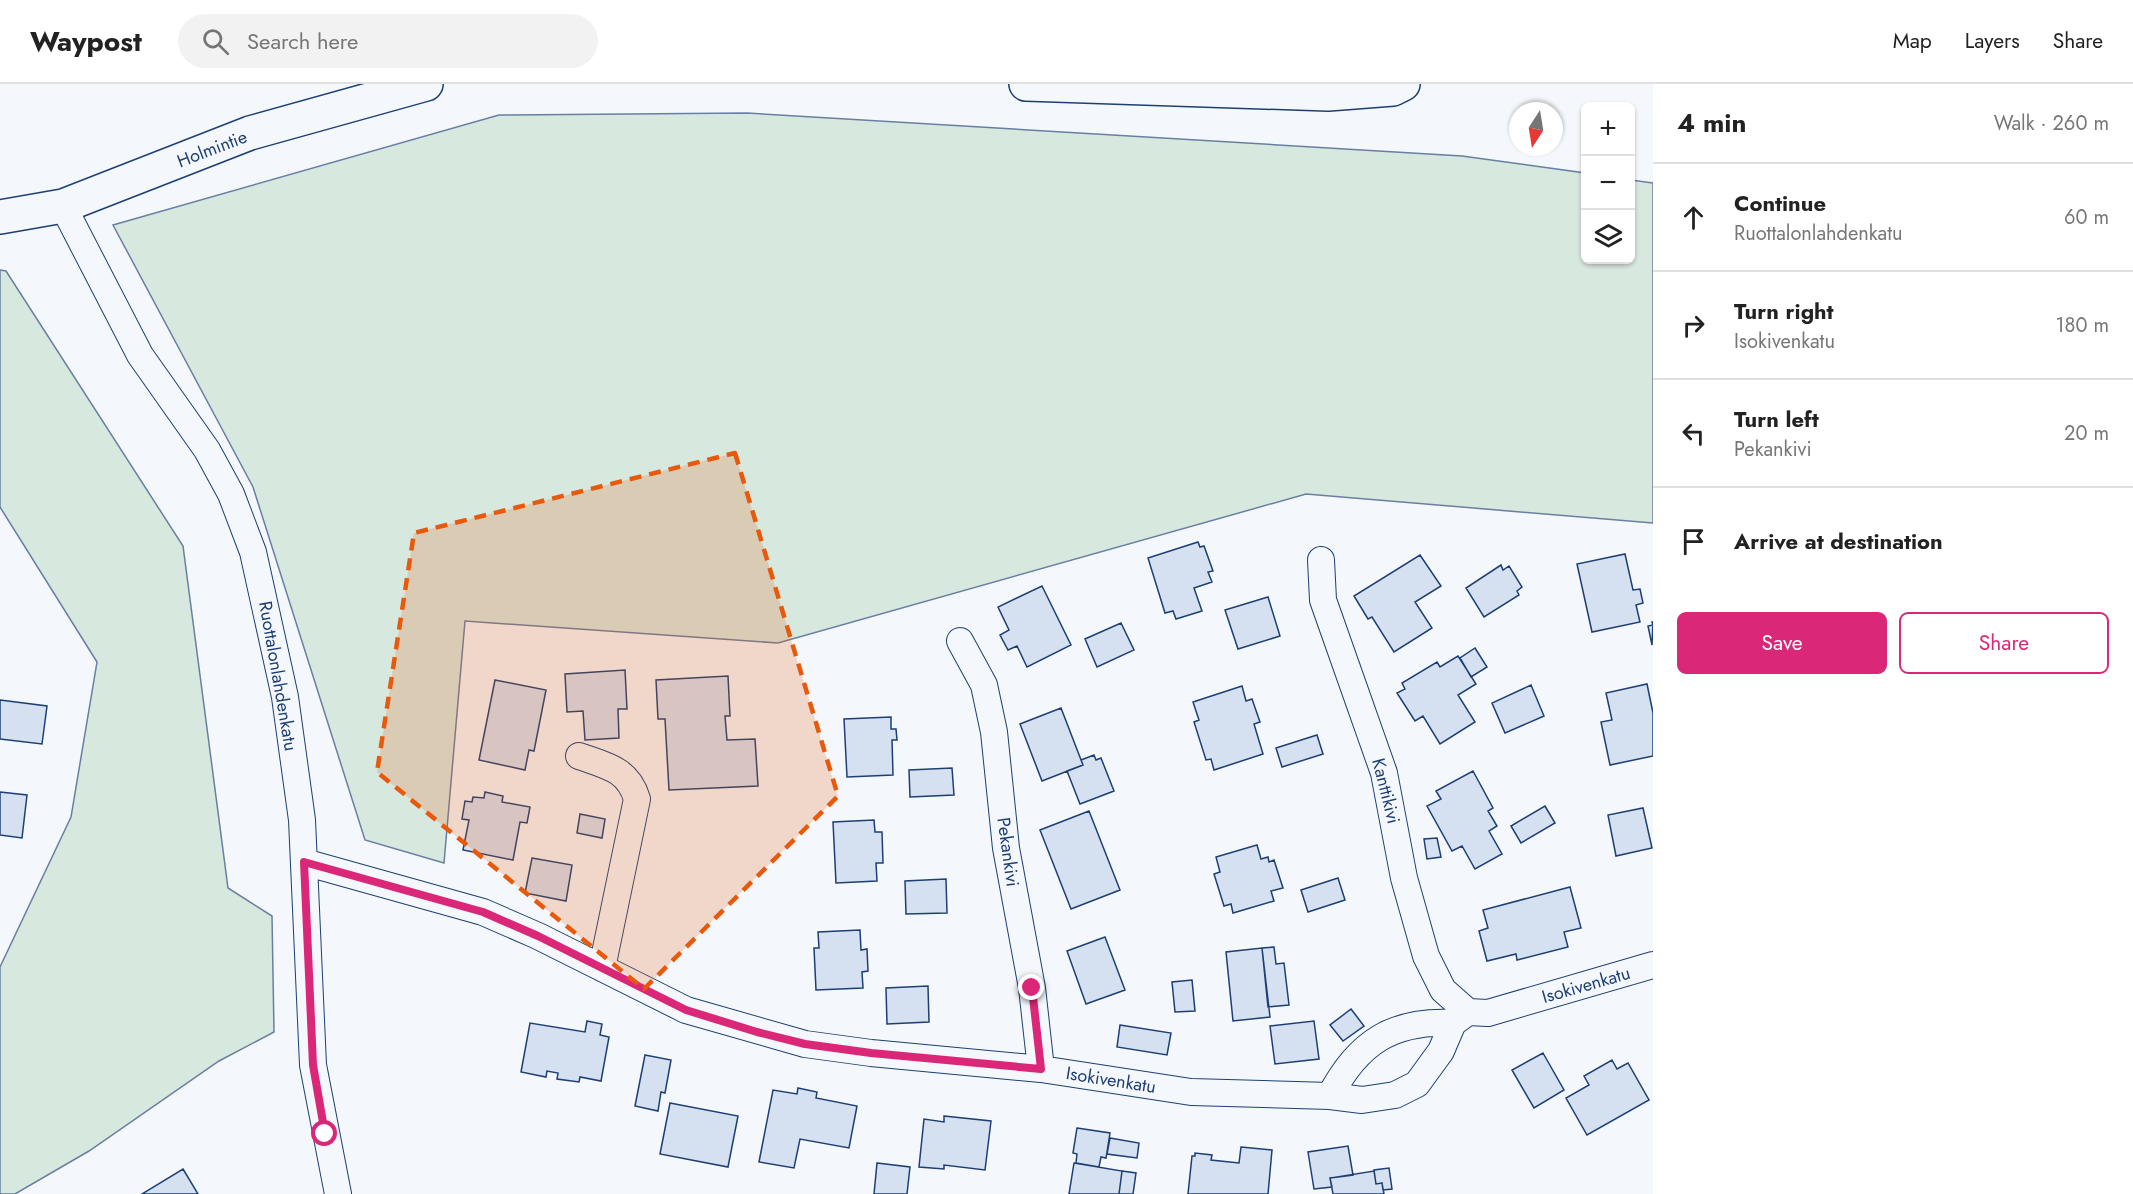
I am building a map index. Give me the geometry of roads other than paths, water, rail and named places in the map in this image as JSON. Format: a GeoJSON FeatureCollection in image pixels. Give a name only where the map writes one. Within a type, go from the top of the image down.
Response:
{"type":"FeatureCollection","features":[{"type":"Feature","properties":{"kind":"street","name":"Holmintie"},"geometry":{"type":"LineString","coordinates":[[0,217],[63,206],[250,134],[426,84]]}},
{"type":"Feature","properties":{"kind":"street"},"geometry":{"type":"LineString","coordinates":[[1026,84],[1328,94],[1394,89],[1403,84]]}},
{"type":"Feature","properties":{"kind":"street","name":"Ruottalonlahdenkatu"},"geometry":{"type":"LineString","coordinates":[[63,206],[140,355],[207,450],[231,494],[253,552],[285,697],[302,820],[313,1065],[338,1194]]}},
{"type":"Feature","properties":{"kind":"street","name":"Kanttikivi"},"geometry":{"type":"LineString","coordinates":[[1321,561],[1323,600],[1384,774],[1404,878],[1426,956],[1443,990],[1461,1018]]}},
{"type":"Feature","properties":{"kind":"street","name":"Pekankivi"},"geometry":{"type":"LineString","coordinates":[[960,641],[984,684],[994,732],[1006,848],[1032,988],[1041,1069]]}},
{"type":"Feature","properties":{"kind":"street"},"geometry":{"type":"LineString","coordinates":[[579,756],[616,769],[633,783],[637,799],[602,968]]}},
{"type":"Feature","properties":{"kind":"street","name":"Isokivenkatu"},"geometry":{"type":"LineString","coordinates":[[304,862],[483,912],[686,1010],[805,1044],[871,1053],[1041,1069],[1191,1092],[1330,1096],[1362,1100],[1395,1095],[1417,1084],[1461,1018],[1488,1013],[1653,965]]}},
{"type":"Feature","properties":{"kind":"street"},"geometry":{"type":"LineString","coordinates":[[1330,1096],[1340,1076],[1370,1044],[1396,1029],[1424,1022],[1461,1018]]}}]}
